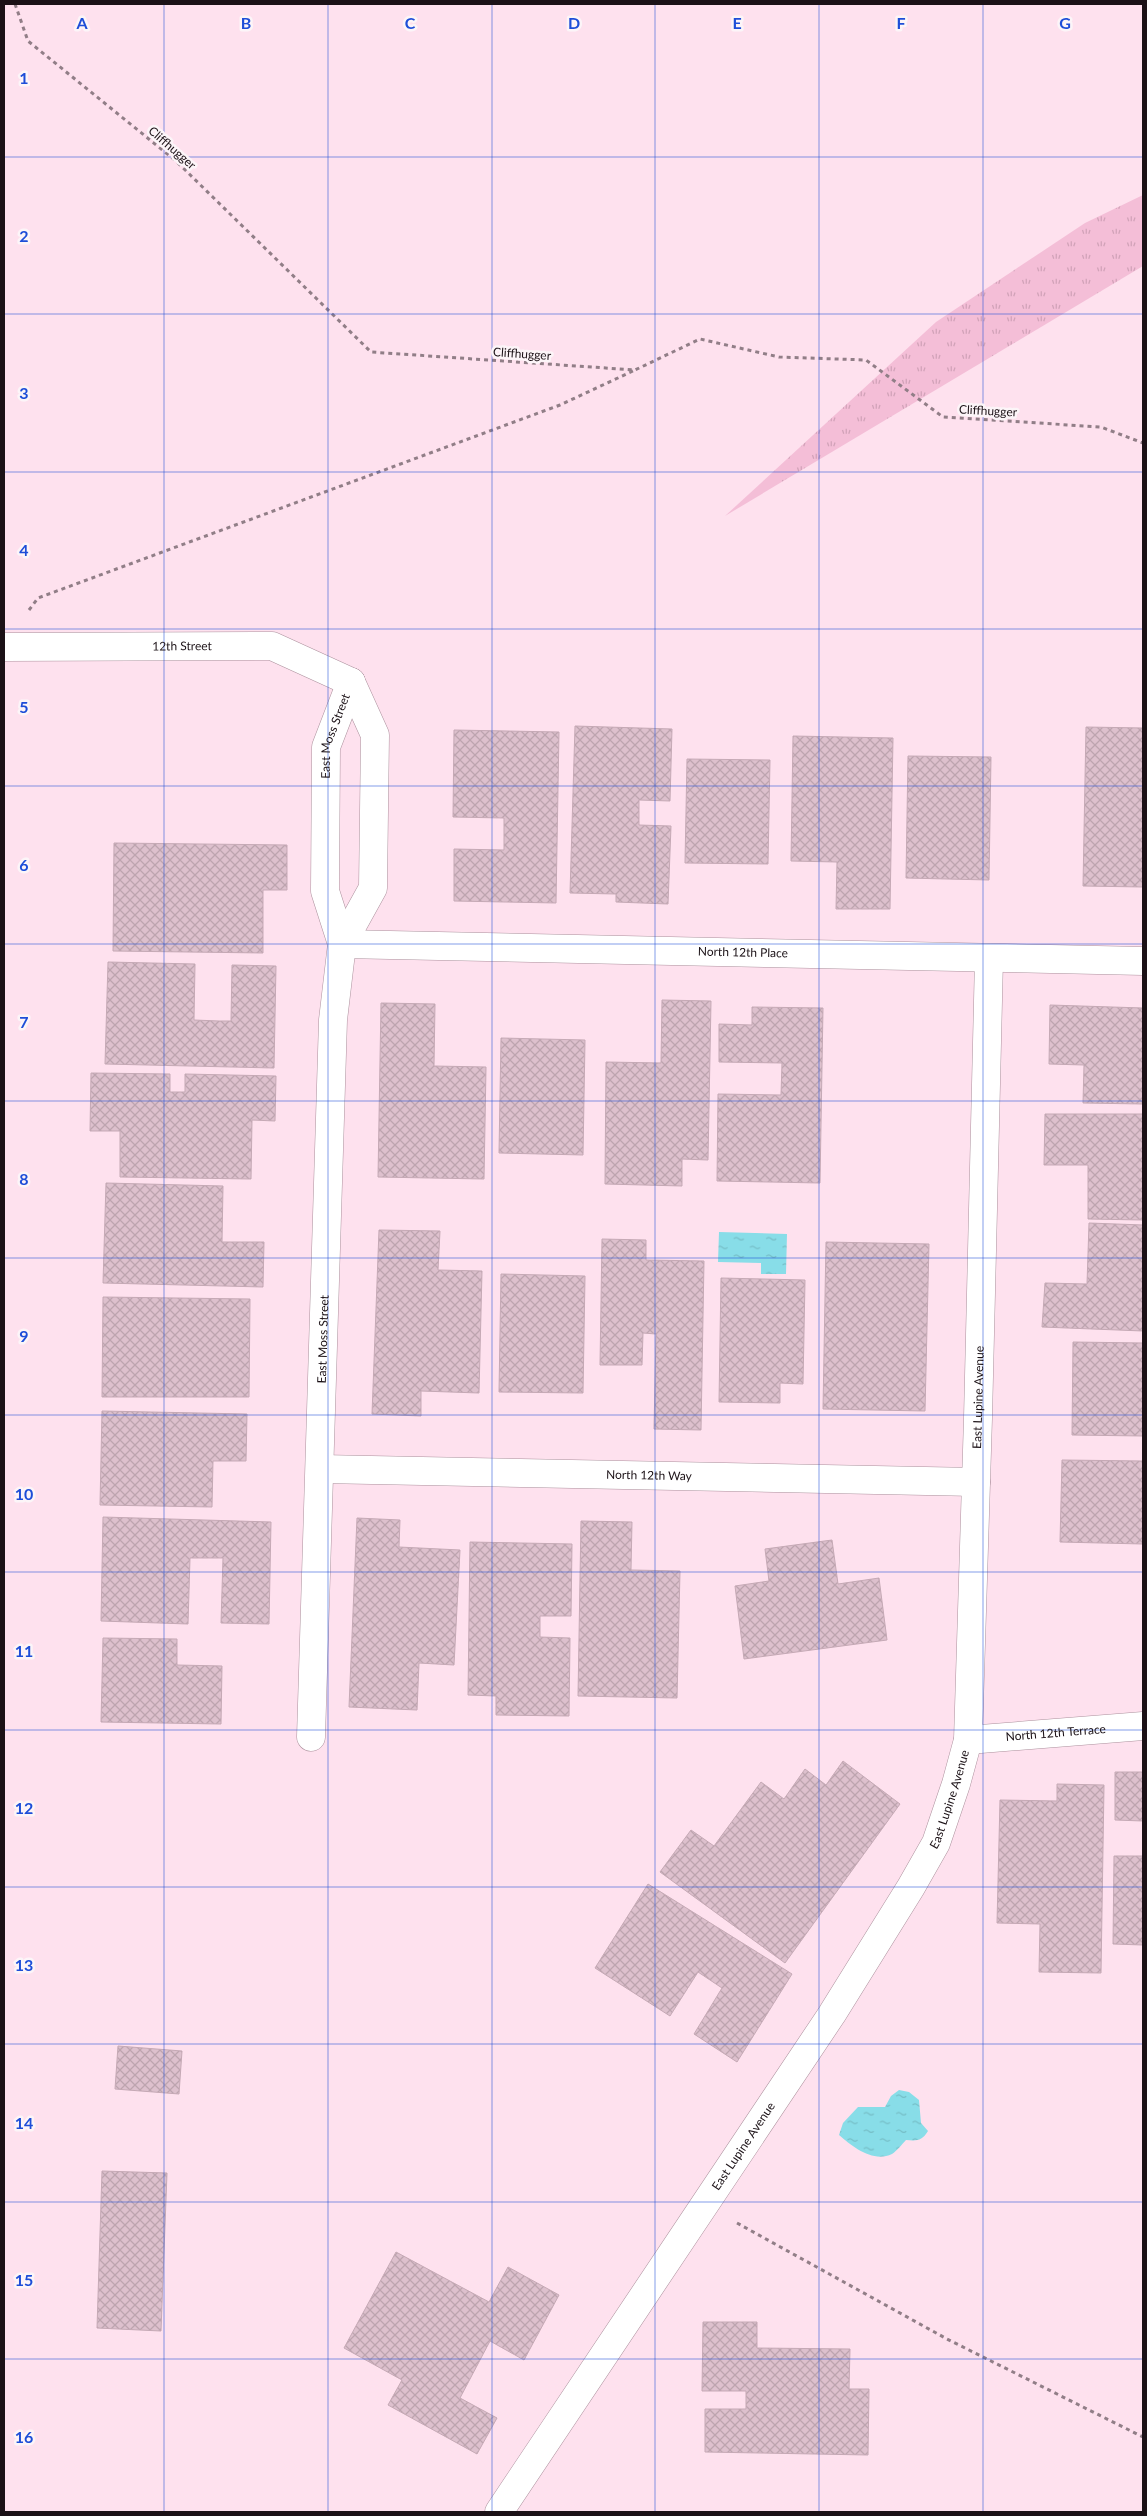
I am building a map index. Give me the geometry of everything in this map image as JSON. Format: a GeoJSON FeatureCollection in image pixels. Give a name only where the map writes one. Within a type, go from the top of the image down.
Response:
{"type":"FeatureCollection","features":[{"type":"Feature","properties":{"kind":"street","name":"12th Street"},"geometry":{"type":"LineString","coordinates":[[4,647],[272,646],[351,682]]}},
{"type":"Feature","properties":{"kind":"street","name":"East Moss Street"},"geometry":{"type":"LineString","coordinates":[[342,944],[325,891],[326,747],[351,682]]}},
{"type":"Feature","properties":{"kind":"street","name":"East Moss Street"},"geometry":{"type":"LineString","coordinates":[[311,1737],[321,1470],[333,1020],[342,944],[373,888],[375,735],[351,682]]}},
{"type":"Feature","properties":{"kind":"street","name":"North 12th Place"},"geometry":{"type":"LineString","coordinates":[[342,944],[1143,961]]}},
{"type":"Feature","properties":{"kind":"street","name":"East Lupine Avenue"},"geometry":{"type":"LineString","coordinates":[[499,2512],[832,2014],[911,1887],[936,1843],[956,1784],[968,1740],[989,959]]}},
{"type":"Feature","properties":{"kind":"street","name":"North 12th Way"},"geometry":{"type":"LineString","coordinates":[[321,1470],[976,1482]]}},
{"type":"Feature","properties":{"kind":"street","name":"North 12th Terrace"},"geometry":{"type":"LineString","coordinates":[[968,1740],[1143,1726]]}},
{"type":"Feature","properties":{"kind":"path","name":"Cliffhugger"},"geometry":{"type":"LineString","coordinates":[[15,4],[28,41],[176,161],[371,352],[635,370],[700,339],[779,357],[866,360],[943,417],[1101,427],[1143,443]]}},
{"type":"Feature","properties":{"kind":"path"},"geometry":{"type":"LineString","coordinates":[[27,613],[38,598],[560,405],[635,370]]}},
{"type":"Feature","properties":{"kind":"path"},"geometry":{"type":"LineString","coordinates":[[705,2204],[947,2339],[1143,2437]]}},
{"type":"Feature","properties":{"kind":"green space"},"geometry":{"type":"Polygon","coordinates":[[[1143,195],[1143,266],[725,516],[936,322],[1085,223],[1143,195]]]}},
{"type":"Feature","properties":{"kind":"water"},"geometry":{"type":"Polygon","coordinates":[[[719,1232],[787,1234],[786,1274],[761,1274],[761,1263],[718,1262],[719,1232]]]}},
{"type":"Feature","properties":{"kind":"water"},"geometry":{"type":"Polygon","coordinates":[[[899,2090],[909,2092],[919,2100],[921,2123],[928,2131],[921,2139],[906,2140],[892,2154],[878,2157],[857,2149],[839,2135],[843,2123],[858,2107],[885,2107],[891,2096],[899,2090]]]}},
{"type":"Feature","properties":{"kind":"building"},"geometry":{"type":"Polygon","coordinates":[[[575,726],[672,729],[670,801],[639,800],[639,825],[671,826],[668,904],[616,902],[616,894],[570,893],[575,726]]]}},
{"type":"Feature","properties":{"kind":"building"},"geometry":{"type":"Polygon","coordinates":[[[1086,727],[1143,728],[1143,887],[1083,886],[1086,727]]]}},
{"type":"Feature","properties":{"kind":"building"},"geometry":{"type":"Polygon","coordinates":[[[454,730],[559,732],[556,903],[454,901],[454,849],[504,850],[504,818],[453,817],[454,730]]]}},
{"type":"Feature","properties":{"kind":"building"},"geometry":{"type":"Polygon","coordinates":[[[793,736],[893,738],[890,909],[836,909],[837,862],[791,861],[793,736]]]}},
{"type":"Feature","properties":{"kind":"building"},"geometry":{"type":"Polygon","coordinates":[[[908,756],[991,757],[989,880],[906,878],[908,756]]]}},
{"type":"Feature","properties":{"kind":"building"},"geometry":{"type":"Polygon","coordinates":[[[687,759],[770,760],[768,864],[685,863],[687,759]]]}},
{"type":"Feature","properties":{"kind":"building"},"geometry":{"type":"Polygon","coordinates":[[[114,843],[287,845],[287,890],[263,890],[263,953],[113,951],[114,843]]]}},
{"type":"Feature","properties":{"kind":"building"},"geometry":{"type":"Polygon","coordinates":[[[108,962],[195,964],[194,1020],[219,1021],[231,1021],[232,965],[276,966],[274,1068],[105,1064],[108,962]]]}},
{"type":"Feature","properties":{"kind":"building"},"geometry":{"type":"Polygon","coordinates":[[[662,1000],[711,1001],[708,1160],[682,1159],[682,1186],[605,1184],[606,1062],[661,1063],[662,1000]]]}},
{"type":"Feature","properties":{"kind":"building"},"geometry":{"type":"Polygon","coordinates":[[[381,1003],[435,1004],[434,1066],[486,1067],[484,1179],[378,1177],[381,1003]]]}},
{"type":"Feature","properties":{"kind":"building"},"geometry":{"type":"Polygon","coordinates":[[[1050,1005],[1143,1008],[1143,1104],[1083,1103],[1084,1065],[1049,1064],[1050,1005]]]}},
{"type":"Feature","properties":{"kind":"building"},"geometry":{"type":"Polygon","coordinates":[[[752,1007],[823,1008],[820,1183],[717,1181],[718,1094],[781,1095],[782,1063],[719,1062],[719,1024],[752,1025],[752,1007]]]}},
{"type":"Feature","properties":{"kind":"building"},"geometry":{"type":"Polygon","coordinates":[[[501,1038],[585,1040],[583,1155],[499,1153],[501,1038]]]}},
{"type":"Feature","properties":{"kind":"building"},"geometry":{"type":"Polygon","coordinates":[[[91,1073],[170,1074],[170,1092],[185,1092],[185,1074],[276,1076],[275,1121],[252,1120],[251,1179],[120,1177],[120,1131],[90,1131],[91,1073]]]}},
{"type":"Feature","properties":{"kind":"building"},"geometry":{"type":"Polygon","coordinates":[[[1045,1114],[1143,1114],[1143,1220],[1088,1219],[1088,1165],[1044,1165],[1045,1114]]]}},
{"type":"Feature","properties":{"kind":"building"},"geometry":{"type":"Polygon","coordinates":[[[106,1183],[223,1186],[222,1242],[264,1242],[263,1287],[103,1283],[106,1183]]]}},
{"type":"Feature","properties":{"kind":"building"},"geometry":{"type":"Polygon","coordinates":[[[1089,1223],[1143,1225],[1143,1331],[1042,1327],[1045,1283],[1087,1284],[1089,1223]]]}},
{"type":"Feature","properties":{"kind":"building"},"geometry":{"type":"Polygon","coordinates":[[[379,1230],[440,1231],[438,1270],[482,1271],[479,1393],[421,1391],[421,1416],[372,1414],[379,1230]]]}},
{"type":"Feature","properties":{"kind":"building"},"geometry":{"type":"Polygon","coordinates":[[[602,1239],[646,1240],[646,1260],[704,1261],[701,1430],[654,1429],[656,1334],[643,1333],[642,1365],[600,1365],[602,1239]]]}},
{"type":"Feature","properties":{"kind":"building"},"geometry":{"type":"Polygon","coordinates":[[[826,1242],[929,1244],[925,1411],[823,1409],[826,1242]]]}},
{"type":"Feature","properties":{"kind":"building"},"geometry":{"type":"Polygon","coordinates":[[[501,1274],[585,1276],[583,1393],[499,1392],[501,1274]]]}},
{"type":"Feature","properties":{"kind":"building"},"geometry":{"type":"Polygon","coordinates":[[[721,1278],[805,1280],[803,1384],[780,1383],[780,1403],[719,1402],[721,1278]]]}},
{"type":"Feature","properties":{"kind":"building"},"geometry":{"type":"Polygon","coordinates":[[[103,1297],[250,1299],[249,1397],[102,1397],[103,1297]]]}},
{"type":"Feature","properties":{"kind":"building"},"geometry":{"type":"Polygon","coordinates":[[[1073,1342],[1143,1343],[1143,1436],[1072,1435],[1073,1342]]]}},
{"type":"Feature","properties":{"kind":"building"},"geometry":{"type":"Polygon","coordinates":[[[102,1411],[247,1414],[246,1461],[213,1461],[212,1507],[100,1505],[102,1411]]]}},
{"type":"Feature","properties":{"kind":"building"},"geometry":{"type":"Polygon","coordinates":[[[1062,1460],[1143,1461],[1143,1544],[1060,1542],[1062,1460]]]}},
{"type":"Feature","properties":{"kind":"building"},"geometry":{"type":"Polygon","coordinates":[[[103,1517],[271,1522],[269,1624],[221,1623],[223,1558],[190,1558],[188,1624],[101,1621],[103,1517]]]}},
{"type":"Feature","properties":{"kind":"building"},"geometry":{"type":"Polygon","coordinates":[[[357,1518],[400,1520],[399,1547],[460,1550],[454,1665],[419,1663],[417,1710],[349,1707],[357,1518]]]}},
{"type":"Feature","properties":{"kind":"building"},"geometry":{"type":"Polygon","coordinates":[[[581,1521],[632,1522],[631,1570],[680,1571],[677,1698],[578,1696],[581,1521]]]}},
{"type":"Feature","properties":{"kind":"building"},"geometry":{"type":"Polygon","coordinates":[[[832,1540],[838,1584],[879,1578],[887,1640],[744,1659],[735,1586],[769,1581],[765,1549],[832,1540]]]}},
{"type":"Feature","properties":{"kind":"building"},"geometry":{"type":"Polygon","coordinates":[[[470,1542],[572,1544],[571,1616],[540,1616],[540,1637],[570,1638],[569,1716],[496,1715],[496,1696],[468,1695],[470,1542]]]}},
{"type":"Feature","properties":{"kind":"building"},"geometry":{"type":"Polygon","coordinates":[[[103,1638],[177,1639],[177,1665],[222,1666],[221,1724],[101,1722],[103,1638]]]}},
{"type":"Feature","properties":{"kind":"building"},"geometry":{"type":"Polygon","coordinates":[[[843,1761],[900,1804],[785,1963],[660,1872],[691,1830],[714,1846],[761,1782],[784,1799],[805,1769],[826,1785],[843,1761]]]}},
{"type":"Feature","properties":{"kind":"building"},"geometry":{"type":"Polygon","coordinates":[[[1115,1772],[1143,1772],[1143,1821],[1115,1820],[1115,1772]]]}},
{"type":"Feature","properties":{"kind":"building"},"geometry":{"type":"Polygon","coordinates":[[[1057,1784],[1104,1785],[1101,1973],[1039,1972],[1040,1924],[997,1923],[1000,1800],[1057,1801],[1057,1784]]]}},
{"type":"Feature","properties":{"kind":"building"},"geometry":{"type":"Polygon","coordinates":[[[1114,1856],[1143,1856],[1143,1945],[1113,1944],[1114,1856]]]}},
{"type":"Feature","properties":{"kind":"building"},"geometry":{"type":"Polygon","coordinates":[[[648,1884],[792,1974],[737,2062],[694,2034],[722,1988],[698,1972],[670,2016],[595,1968],[648,1884]]]}},
{"type":"Feature","properties":{"kind":"building"},"geometry":{"type":"Polygon","coordinates":[[[118,2046],[182,2051],[179,2094],[115,2089],[118,2046]]]}},
{"type":"Feature","properties":{"kind":"building"},"geometry":{"type":"Polygon","coordinates":[[[102,2171],[167,2173],[161,2331],[97,2328],[102,2171]]]}},
{"type":"Feature","properties":{"kind":"building"},"geometry":{"type":"Polygon","coordinates":[[[396,2252],[489,2302],[508,2267],[559,2295],[524,2360],[490,2341],[460,2398],[497,2418],[477,2454],[388,2405],[402,2380],[344,2348],[396,2252]]]}},
{"type":"Feature","properties":{"kind":"building"},"geometry":{"type":"Polygon","coordinates":[[[703,2322],[757,2322],[757,2348],[850,2349],[849,2389],[869,2389],[868,2455],[705,2452],[705,2409],[746,2409],[746,2391],[702,2391],[703,2322]]]}}]}
